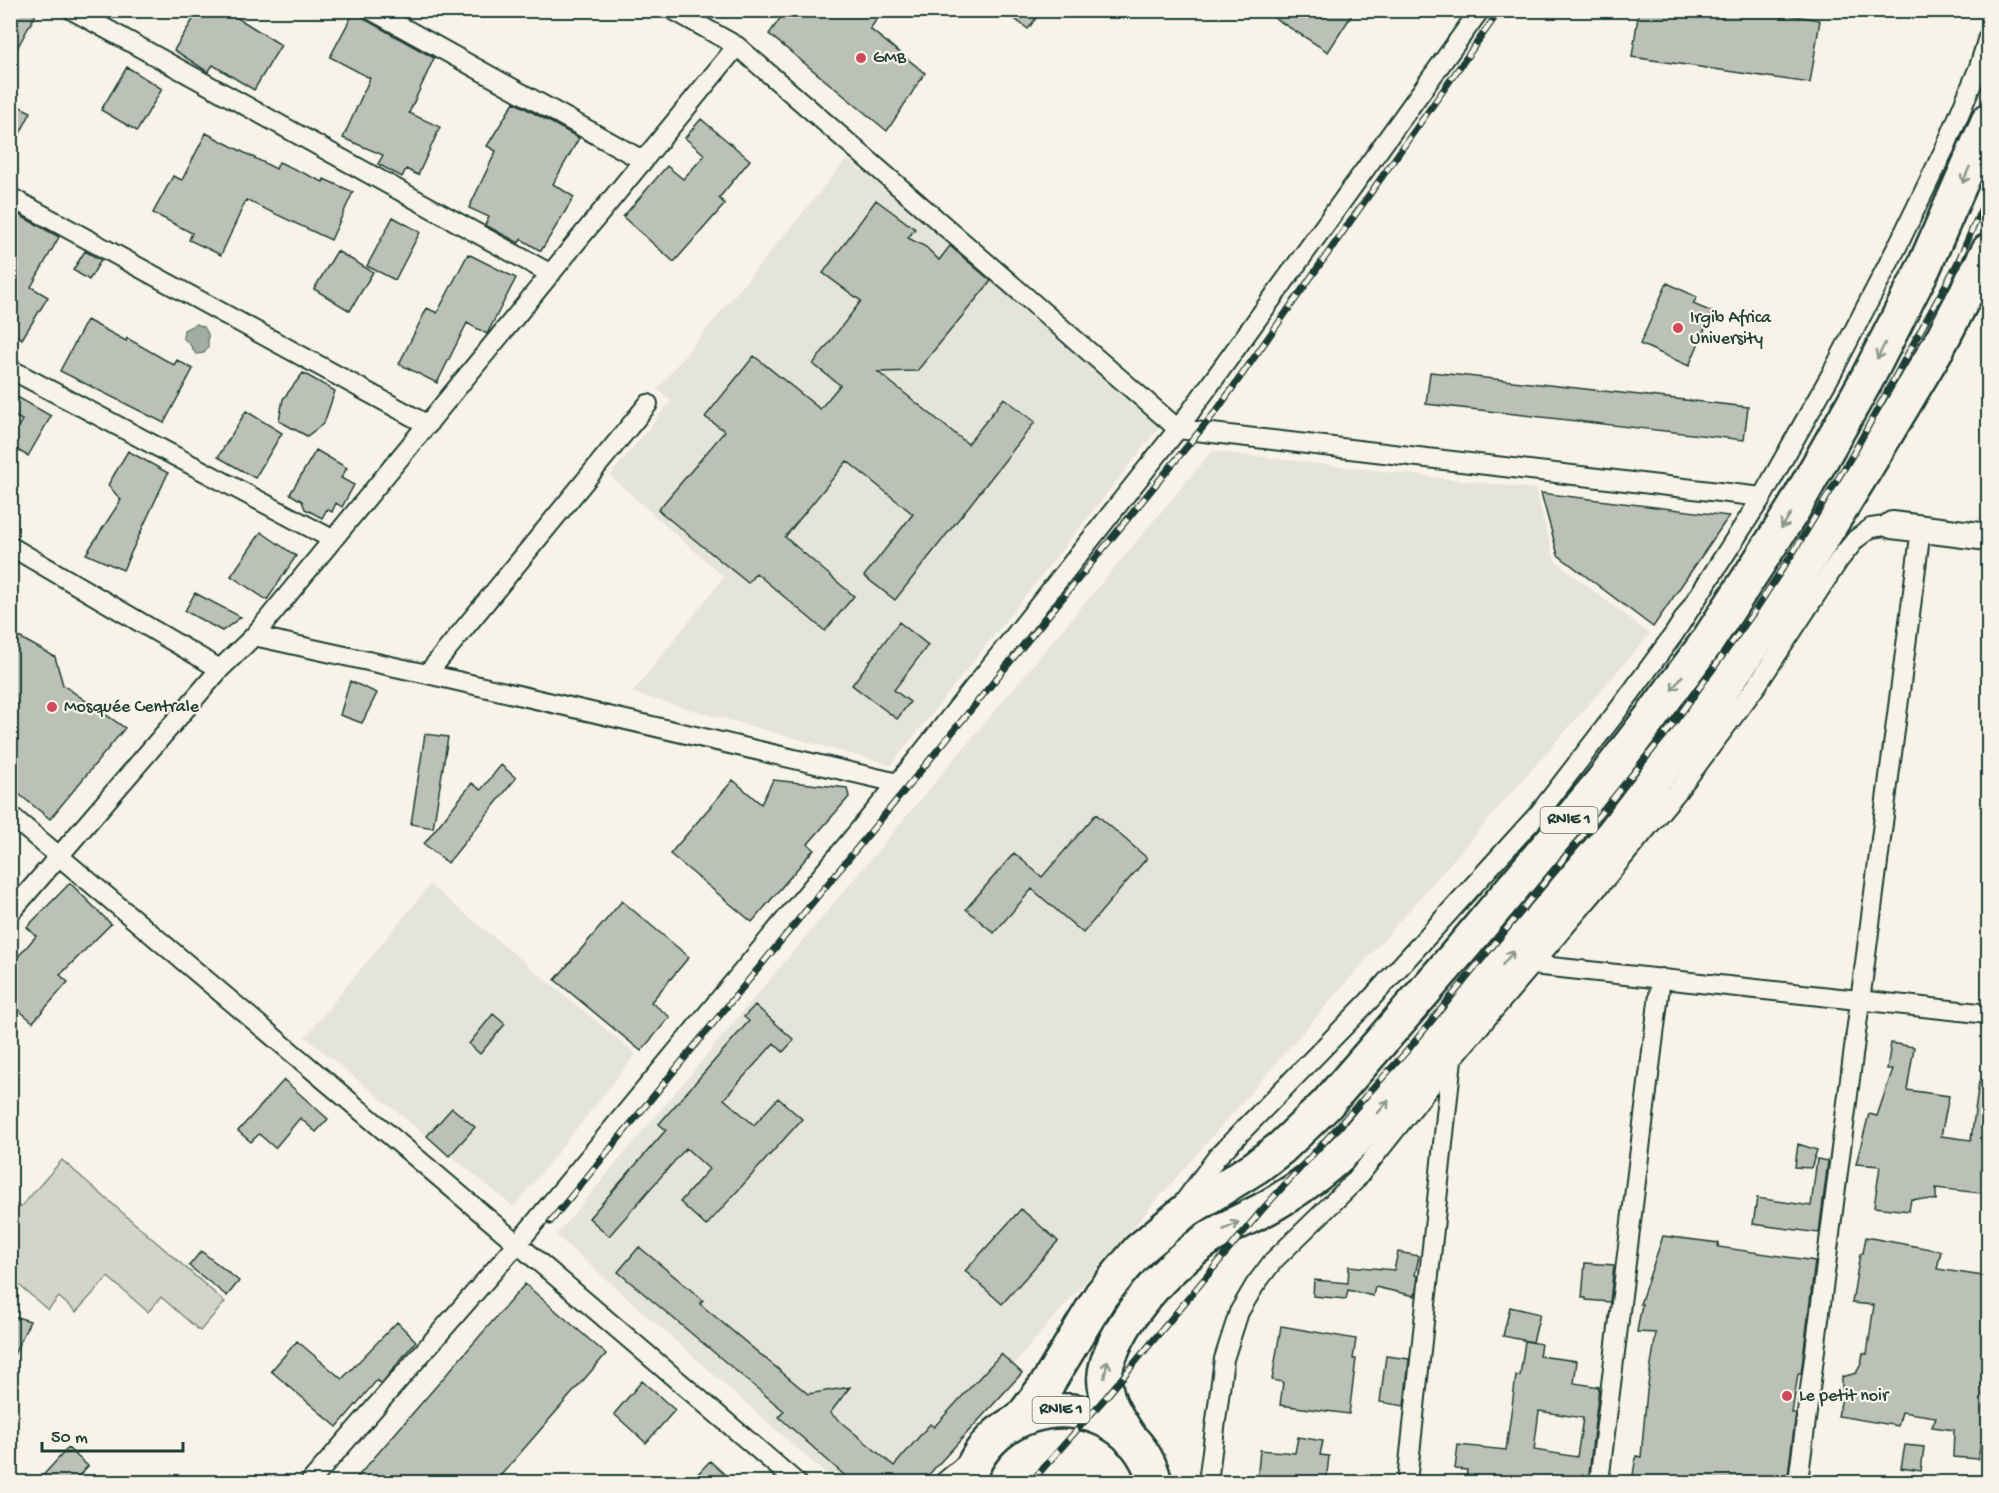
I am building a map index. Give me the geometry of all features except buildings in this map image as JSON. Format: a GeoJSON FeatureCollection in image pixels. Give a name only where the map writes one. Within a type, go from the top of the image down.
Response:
{"type":"FeatureCollection","features":[{"type":"Feature","properties":{"kind":"highway","name":"RNIE 1"},"geometry":{"type":"LineString","coordinates":[[1021,1419],[1048,1383],[1101,1295],[1139,1250],[1168,1224],[1256,1167],[1281,1148],[1326,1105],[1603,780],[1707,642],[1793,510],[1868,376],[1924,267],[1989,121]]}},
{"type":"Feature","properties":{"kind":"highway","name":"RNIE 1"},"geometry":{"type":"LineString","coordinates":[[1155,1482],[1148,1463],[1112,1410],[1104,1381],[1106,1363],[1126,1320],[1189,1253],[1227,1227],[1282,1199],[1339,1156],[1612,835],[1707,711],[1780,606],[1938,347],[1989,251]]}},
{"type":"Feature","properties":{"kind":"highway","name":"RNIE 1"},"geometry":{"type":"LineString","coordinates":[[967,1482],[984,1448],[1001,1431],[1021,1419],[1050,1411],[1080,1412],[1111,1424],[1132,1441]]}},
{"type":"Feature","properties":{"kind":"street"},"geometry":{"type":"LineString","coordinates":[[72,10],[551,274]]}},
{"type":"Feature","properties":{"kind":"street"},"geometry":{"type":"LineString","coordinates":[[371,10],[644,161]]}},
{"type":"Feature","properties":{"kind":"street"},"geometry":{"type":"LineString","coordinates":[[673,10],[737,46],[1178,429],[1762,497]]}},
{"type":"Feature","properties":{"kind":"street"},"geometry":{"type":"LineString","coordinates":[[310,1482],[518,1243],[898,783],[1178,429],[1480,10]]}},
{"type":"Feature","properties":{"kind":"street"},"geometry":{"type":"LineString","coordinates":[[1168,1224],[1217,1157],[1368,1002],[1516,839],[1574,768],[1674,634],[1762,497],[1833,371],[1946,146],[1989,37]]}},
{"type":"Feature","properties":{"kind":"street"},"geometry":{"type":"LineString","coordinates":[[10,913],[220,669],[254,636],[737,46]]}},
{"type":"Feature","properties":{"kind":"street"},"geometry":{"type":"LineString","coordinates":[[10,197],[428,424]]}},
{"type":"Feature","properties":{"kind":"street"},"geometry":{"type":"LineString","coordinates":[[10,369],[332,539]]}},
{"type":"Feature","properties":{"kind":"street"},"geometry":{"type":"LineString","coordinates":[[427,674],[648,404]]}},
{"type":"Feature","properties":{"kind":"street"},"geometry":{"type":"LineString","coordinates":[[1208,1482],[1224,1359],[1239,1312],[1255,1285],[1273,1261],[1354,1182],[1452,1059],[1643,834],[1757,685],[1839,560],[1856,539],[1871,528],[1892,525],[1989,537]]}},
{"type":"Feature","properties":{"kind":"street"},"geometry":{"type":"LineString","coordinates":[[1798,1482],[1921,529]]}},
{"type":"Feature","properties":{"kind":"street"},"geometry":{"type":"LineString","coordinates":[[10,546],[220,669]]}},
{"type":"Feature","properties":{"kind":"street"},"geometry":{"type":"LineString","coordinates":[[254,636],[898,783]]}},
{"type":"Feature","properties":{"kind":"street"},"geometry":{"type":"LineString","coordinates":[[10,815],[518,1243],[796,1482]]}},
{"type":"Feature","properties":{"kind":"street"},"geometry":{"type":"LineString","coordinates":[[1533,965],[1989,1014]]}},
{"type":"Feature","properties":{"kind":"street"},"geometry":{"type":"LineString","coordinates":[[1599,1482],[1661,978]]}},
{"type":"Feature","properties":{"kind":"street"},"geometry":{"type":"LineString","coordinates":[[1368,1002],[1396,1024]]}},
{"type":"Feature","properties":{"kind":"street"},"geometry":{"type":"LineString","coordinates":[[1407,1482],[1452,1059]]}},
{"type":"Feature","properties":{"kind":"street"},"geometry":{"type":"LineString","coordinates":[[944,1482],[984,1448]]}},
{"type":"Feature","properties":{"kind":"shaded area"},"geometry":{"type":"Polygon","coordinates":[[[847,159],[1169,415],[891,765],[632,693],[724,577],[610,476],[671,401],[657,389],[847,159]]]}},
{"type":"Feature","properties":{"kind":"shaded area"},"geometry":{"type":"Polygon","coordinates":[[[196,324],[204,327],[208,334],[208,347],[204,353],[196,354],[183,338],[184,330],[196,324]]]}},
{"type":"Feature","properties":{"kind":"shaded area"},"geometry":{"type":"Polygon","coordinates":[[[1212,451],[1535,489],[1555,561],[1650,634],[911,1482],[835,1482],[556,1235],[1212,451]]]}},
{"type":"Feature","properties":{"kind":"shaded area"},"geometry":{"type":"Polygon","coordinates":[[[430,885],[636,1054],[514,1207],[305,1037],[430,885]]]}},
{"type":"Feature","properties":{"kind":"shaded area"},"geometry":{"type":"Polygon","coordinates":[[[62,1160],[225,1302],[200,1331],[161,1297],[148,1312],[108,1277],[76,1312],[59,1297],[48,1310],[11,1278],[11,1200],[20,1208],[62,1160]]]}},
{"type":"Feature","properties":{"kind":"railway"},"geometry":{"type":"LineString","coordinates":[[550,1222],[1217,410],[1500,10]]}},
{"type":"Feature","properties":{"kind":"railway"},"geometry":{"type":"LineString","coordinates":[[1031,1482],[1107,1396],[1261,1211],[1407,1051],[1671,727],[1754,612],[1853,454],[1957,264],[1988,194]]}},
{"type":"Feature","properties":{"kind":"place","name":"GMB"},"geometry":{"type":"Point","coordinates":[861,58]}},
{"type":"Feature","properties":{"kind":"place","name":"Irgib Africa University"},"geometry":{"type":"Point","coordinates":[1678,328]}},
{"type":"Feature","properties":{"kind":"place","name":"Mosquée Centrale"},"geometry":{"type":"Point","coordinates":[52,707]}},
{"type":"Feature","properties":{"kind":"place","name":"Le petit noir"},"geometry":{"type":"Point","coordinates":[1787,1396]}}]}
